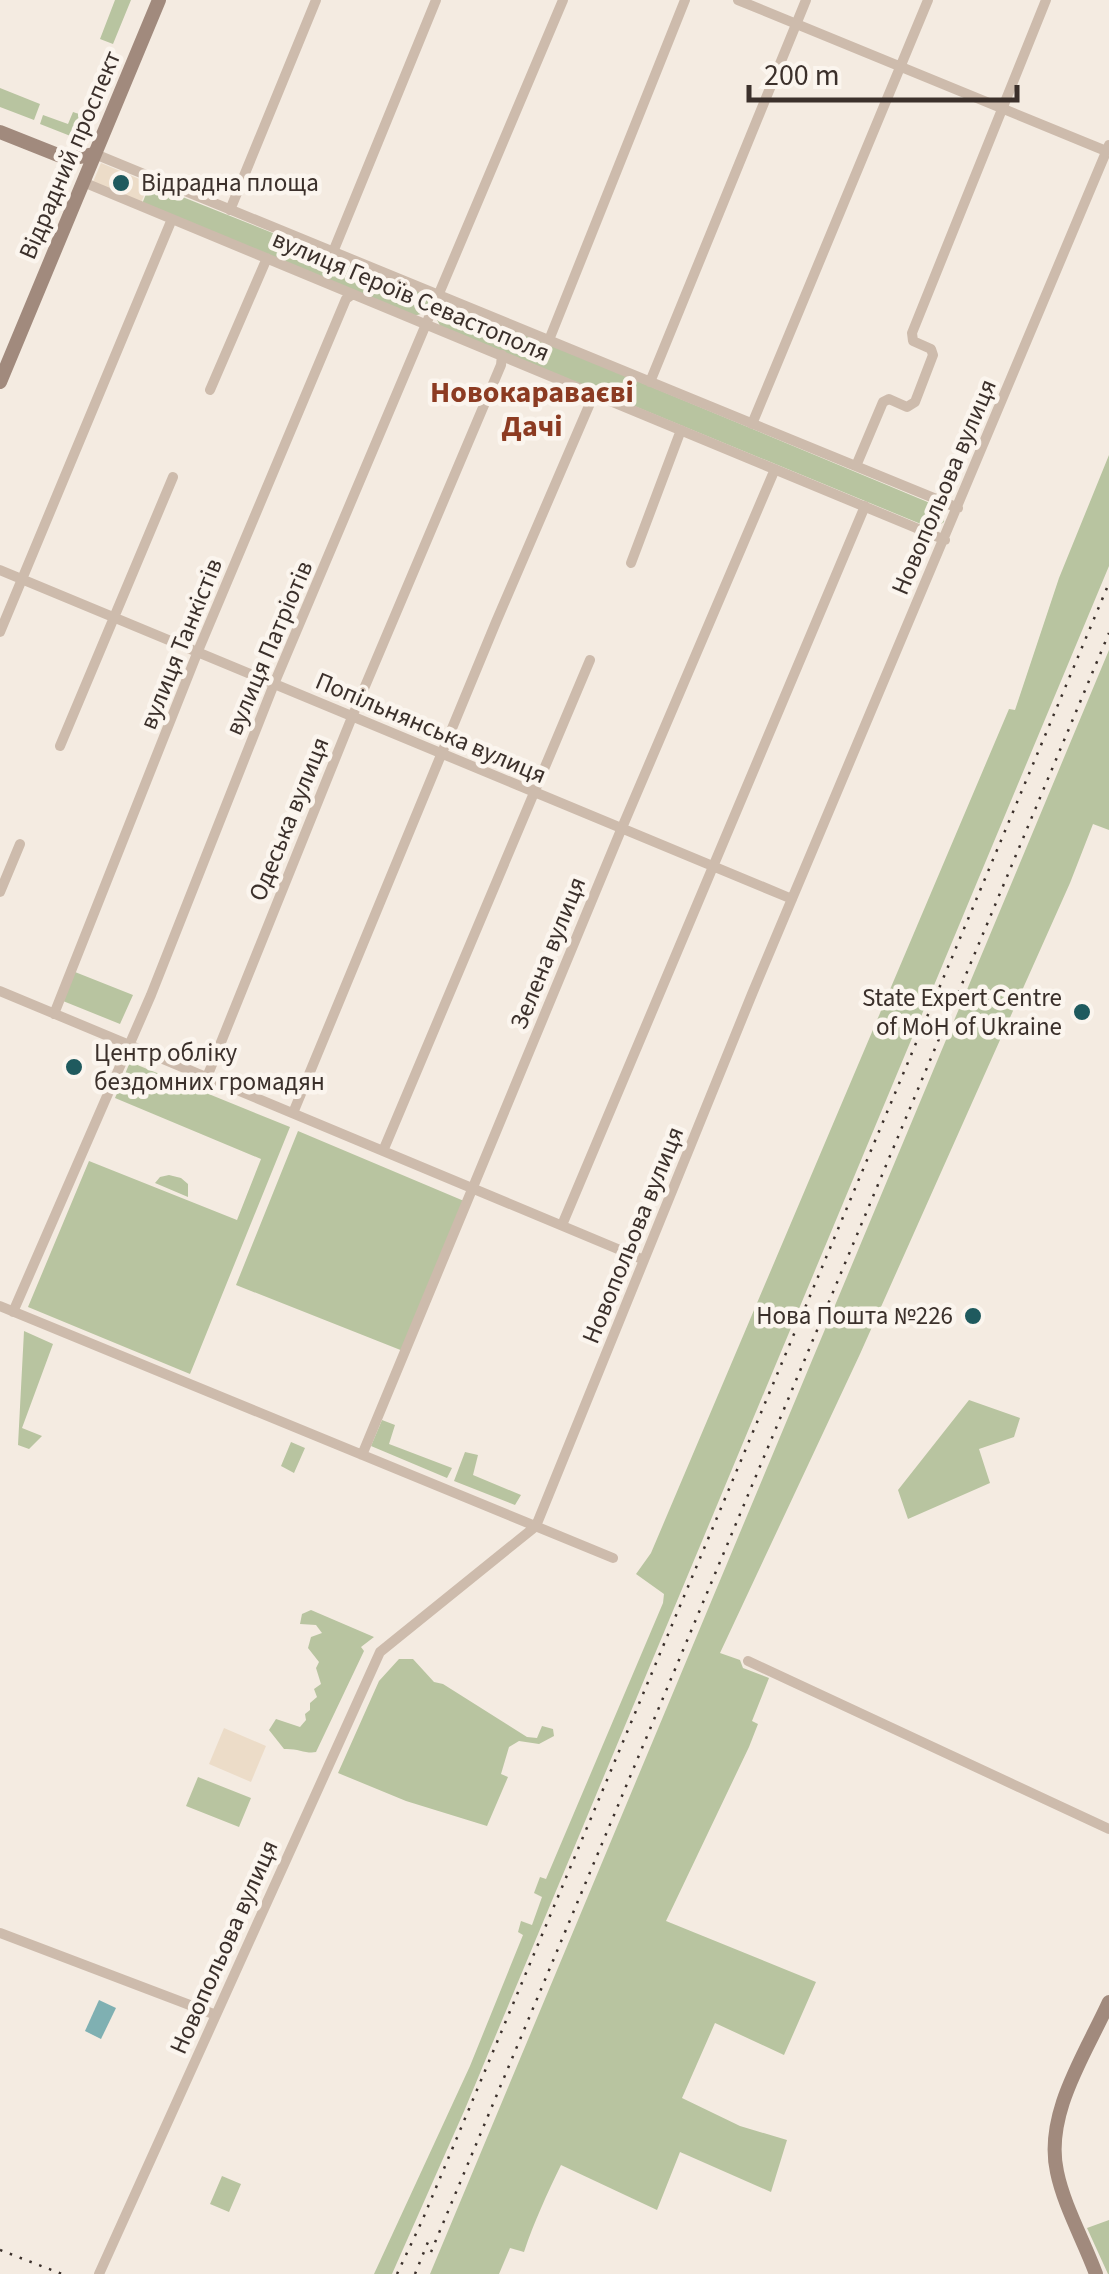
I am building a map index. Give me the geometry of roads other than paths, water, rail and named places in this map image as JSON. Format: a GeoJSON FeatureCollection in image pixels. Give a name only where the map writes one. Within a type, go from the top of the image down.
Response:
{"type":"FeatureCollection","features":[{"type":"Feature","properties":{"kind":"street","name":"Відрадний проспект"},"geometry":{"type":"LineString","coordinates":[[0,382],[159,0]]}},
{"type":"Feature","properties":{"kind":"street"},"geometry":{"type":"LineString","coordinates":[[230,210],[316,0]]}},
{"type":"Feature","properties":{"kind":"street"},"geometry":{"type":"LineString","coordinates":[[333,252],[436,0]]}},
{"type":"Feature","properties":{"kind":"street","name":"вулиця Патріотів"},"geometry":{"type":"LineString","coordinates":[[13,1312],[130,1045],[274,684],[562,0]]}},
{"type":"Feature","properties":{"kind":"street"},"geometry":{"type":"LineString","coordinates":[[549,340],[685,0]]}},
{"type":"Feature","properties":{"kind":"street"},"geometry":{"type":"LineString","coordinates":[[738,0],[1108,148]]}},
{"type":"Feature","properties":{"kind":"street"},"geometry":{"type":"LineString","coordinates":[[650,382],[806,0]]}},
{"type":"Feature","properties":{"kind":"street"},"geometry":{"type":"LineString","coordinates":[[752,424],[928,0]]}},
{"type":"Feature","properties":{"kind":"street"},"geometry":{"type":"LineString","coordinates":[[856,466],[882,402],[889,399],[907,407],[915,402],[933,355],[931,349],[913,341],[912,333],[1046,0]]}},
{"type":"Feature","properties":{"kind":"street"},"geometry":{"type":"LineString","coordinates":[[0,135],[68,159],[95,154]]}},
{"type":"Feature","properties":{"kind":"street"},"geometry":{"type":"LineString","coordinates":[[0,135],[65,165],[83,182]]}},
{"type":"Feature","properties":{"kind":"street","name":"Новопольова вулиця"},"geometry":{"type":"LineString","coordinates":[[99,2274],[380,1652],[536,1526],[792,898],[1108,148]]}},
{"type":"Feature","properties":{"kind":"street","name":"вулиця Героїв Севастополя"},"geometry":{"type":"LineString","coordinates":[[95,154],[958,508]]}},
{"type":"Feature","properties":{"kind":"street","name":"вулиця Героїв Севастополя"},"geometry":{"type":"LineString","coordinates":[[83,182],[945,540]]}},
{"type":"Feature","properties":{"kind":"street"},"geometry":{"type":"LineString","coordinates":[[0,632],[172,218]]}},
{"type":"Feature","properties":{"kind":"street"},"geometry":{"type":"LineString","coordinates":[[210,390],[267,258]]}},
{"type":"Feature","properties":{"kind":"street","name":"вулиця Танкістів"},"geometry":{"type":"LineString","coordinates":[[54,1014],[198,651],[346,299],[354,294]]}},
{"type":"Feature","properties":{"kind":"street","name":"Одеська вулиця"},"geometry":{"type":"LineString","coordinates":[[206,1077],[502,355]]}},
{"type":"Feature","properties":{"kind":"street"},"geometry":{"type":"LineString","coordinates":[[293,1114],[594,394]]}},
{"type":"Feature","properties":{"kind":"street"},"geometry":{"type":"LineString","coordinates":[[631,563],[681,430]]}},
{"type":"Feature","properties":{"kind":"street","name":"Зелена вулиця"},"geometry":{"type":"LineString","coordinates":[[362,1455],[775,469]]}},
{"type":"Feature","properties":{"kind":"street"},"geometry":{"type":"LineString","coordinates":[[60,746],[173,477]]}},
{"type":"Feature","properties":{"kind":"street"},"geometry":{"type":"LineString","coordinates":[[562,1226],[865,506]]}},
{"type":"Feature","properties":{"kind":"street","name":"Попільнянська вулиця"},"geometry":{"type":"LineString","coordinates":[[0,570],[792,898]]}},
{"type":"Feature","properties":{"kind":"street"},"geometry":{"type":"LineString","coordinates":[[383,1151],[590,660]]}},
{"type":"Feature","properties":{"kind":"street"},"geometry":{"type":"LineString","coordinates":[[0,892],[20,844]]}},
{"type":"Feature","properties":{"kind":"street"},"geometry":{"type":"LineString","coordinates":[[0,992],[644,1260]]}},
{"type":"Feature","properties":{"kind":"street"},"geometry":{"type":"LineString","coordinates":[[0,1306],[613,1558]]}},
{"type":"Feature","properties":{"kind":"street"},"geometry":{"type":"LineString","coordinates":[[748,1661],[1109,1829]]}},
{"type":"Feature","properties":{"kind":"street"},"geometry":{"type":"LineString","coordinates":[[0,1933],[216,2016]]}},
{"type":"Feature","properties":{"kind":"street"},"geometry":{"type":"LineString","coordinates":[[1096,2274],[1059,2180],[1054,2150],[1056,2126],[1065,2098],[1109,2002]]}},
{"type":"Feature","properties":{"kind":"water"},"geometry":{"type":"Polygon","coordinates":[[[99,2000],[116,2008],[101,2039],[85,2031],[99,2000]]]}},
{"type":"Feature","properties":{"kind":"railway"},"geometry":{"type":"LineString","coordinates":[[397,2274],[1109,583]]}},
{"type":"Feature","properties":{"kind":"railway"},"geometry":{"type":"LineString","coordinates":[[431,2252],[1109,633]]}},
{"type":"Feature","properties":{"kind":"railway"},"geometry":{"type":"LineString","coordinates":[[415,2274],[430,2237]]}},
{"type":"Feature","properties":{"kind":"railway"},"geometry":{"type":"LineString","coordinates":[[0,2250],[62,2274]]}},
{"type":"Feature","properties":{"kind":"place","name":"Відрадна площа"},"geometry":{"type":"Point","coordinates":[121,183]}},
{"type":"Feature","properties":{"kind":"place","name":"State Expert Centre of MoH of Ukraine"},"geometry":{"type":"Point","coordinates":[1082,1012]}},
{"type":"Feature","properties":{"kind":"place","name":"Центр обліку бездомних громадян"},"geometry":{"type":"Point","coordinates":[74,1067]}},
{"type":"Feature","properties":{"kind":"place","name":"Нова Пошта №226"},"geometry":{"type":"Point","coordinates":[973,1316]}},
{"type":"Feature","properties":{"kind":"district","name":"Новокараваєві Дачі"},"geometry":{"type":"Point","coordinates":[532,409]}}]}
